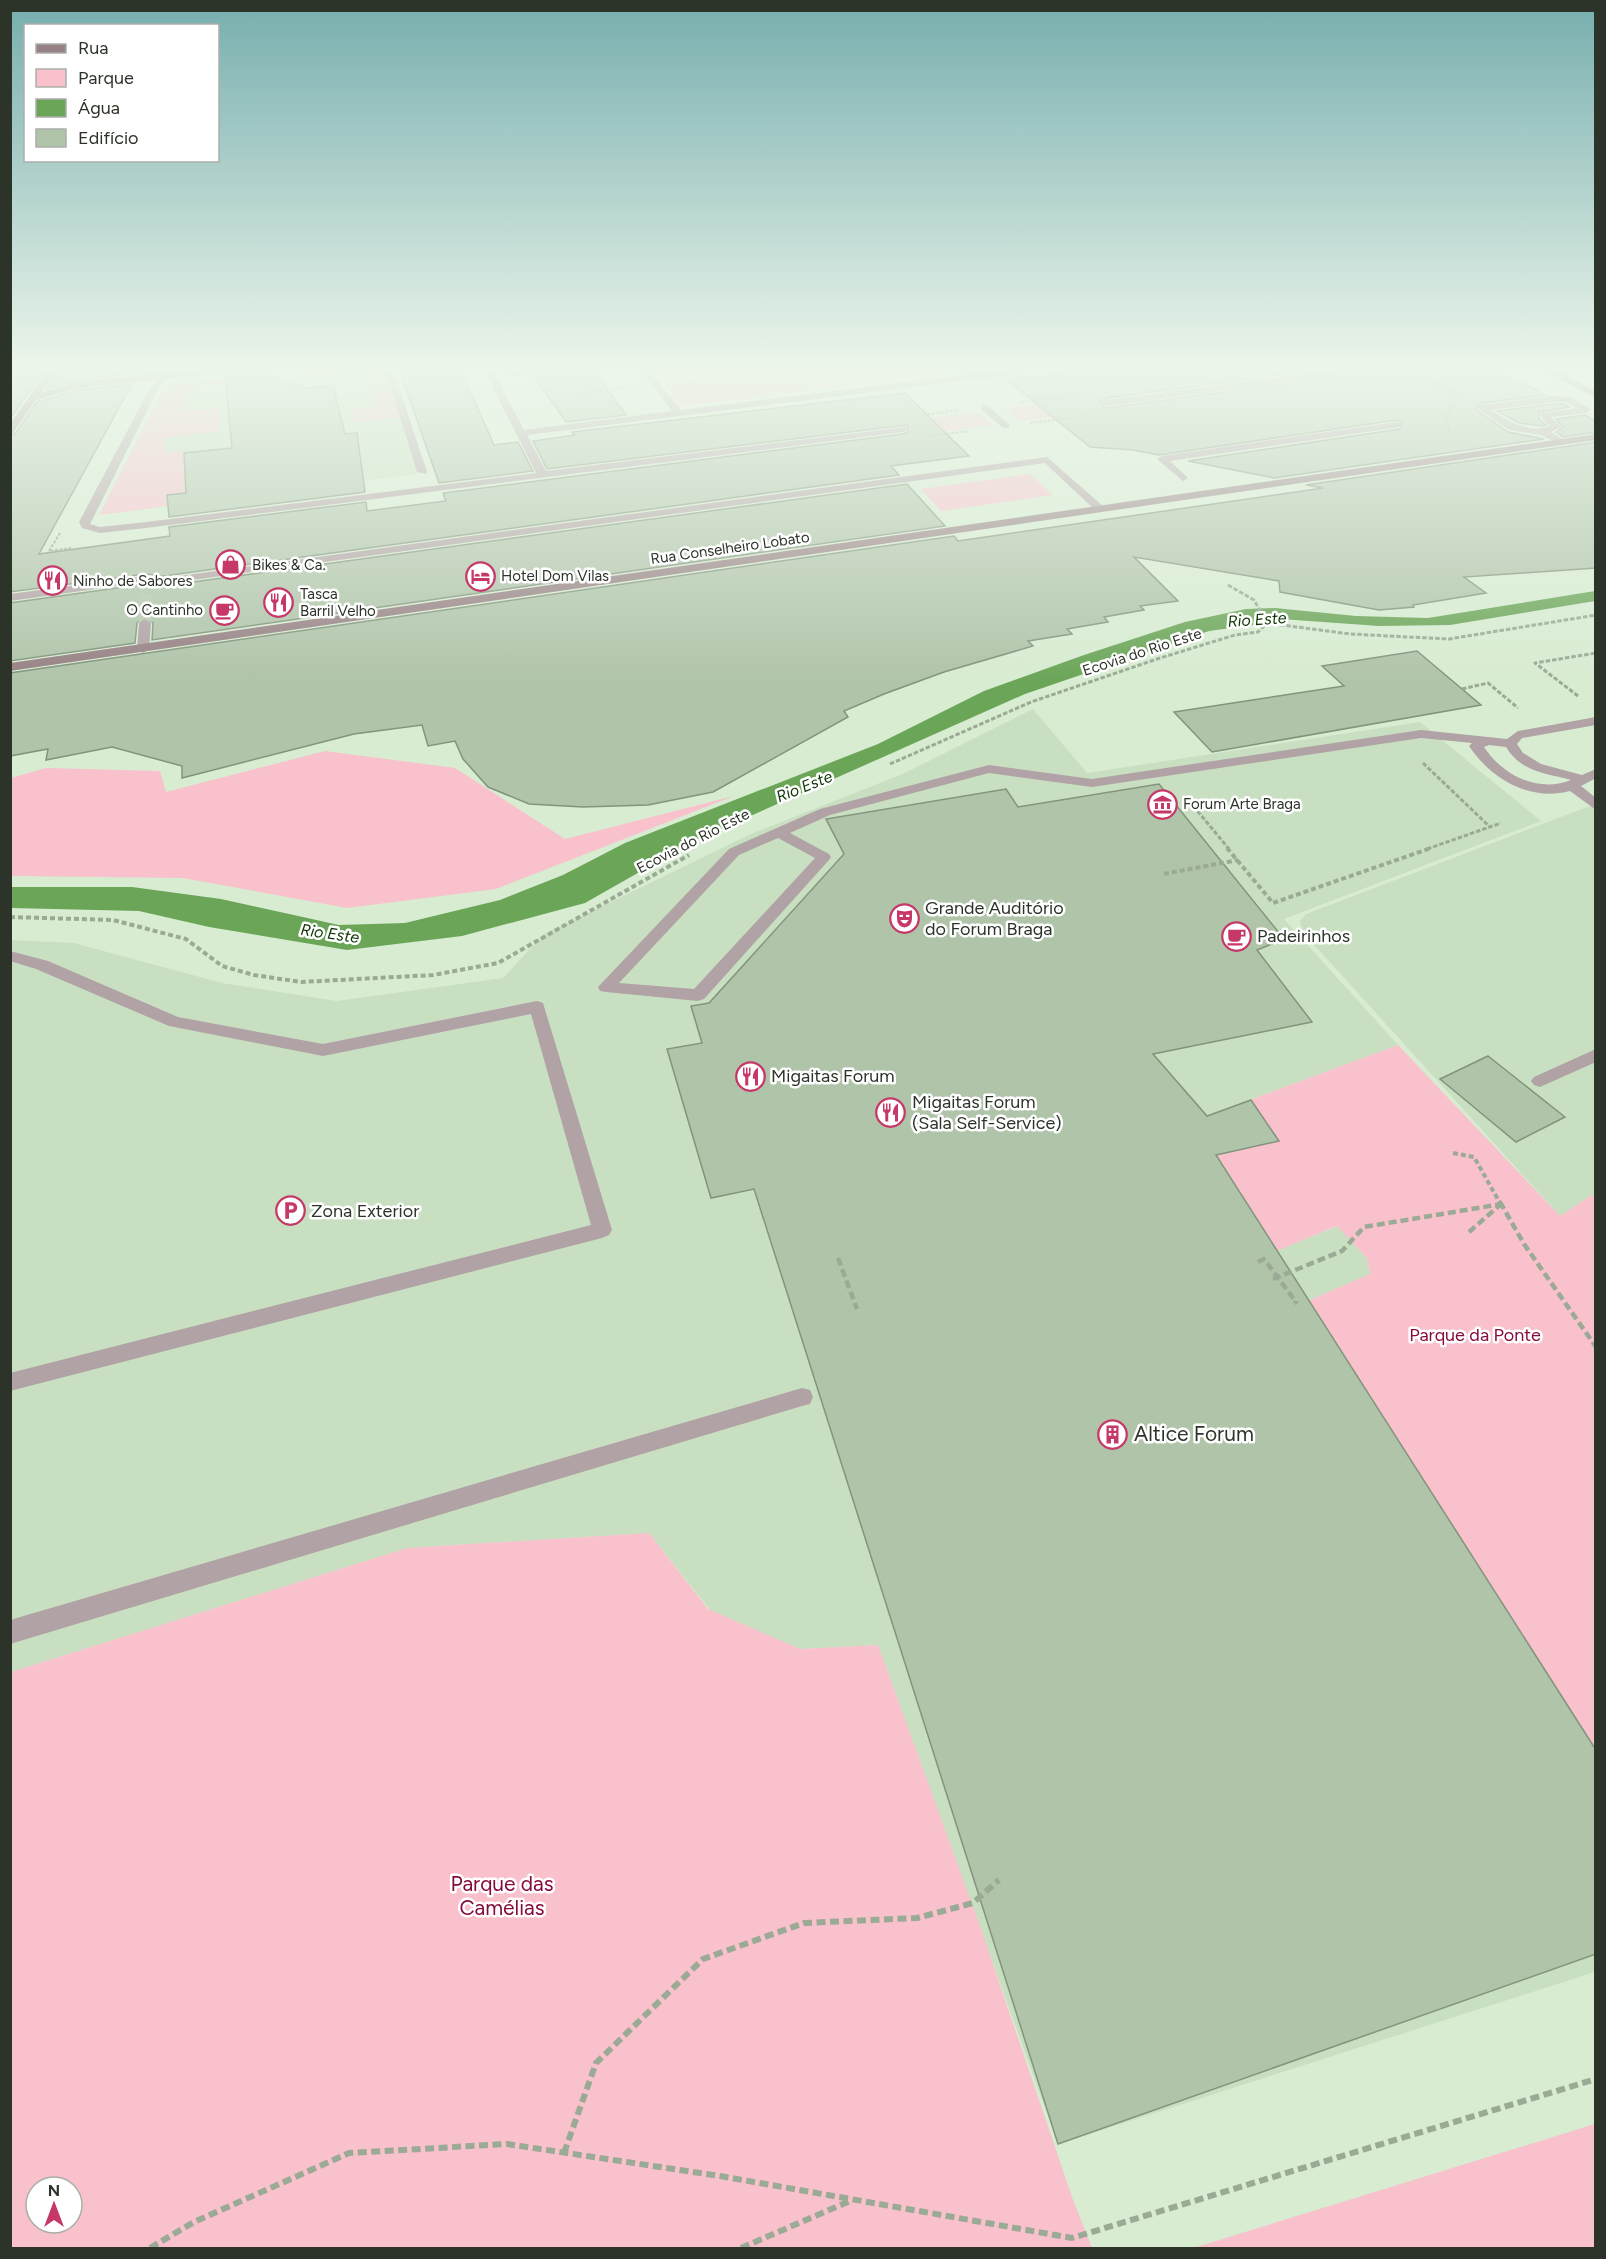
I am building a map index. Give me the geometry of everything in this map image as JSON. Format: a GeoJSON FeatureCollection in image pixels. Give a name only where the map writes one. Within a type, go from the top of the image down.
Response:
{"type":"FeatureCollection","features":[{"type":"Feature","properties":{"kind":"main road","name":"Rua Conselheiro Lobato"},"geometry":{"type":"LineString","coordinates":[[10,667],[1359,471]]}},
{"type":"Feature","properties":{"kind":"street"},"geometry":{"type":"LineString","coordinates":[[110,471],[84,522],[86,526],[100,530],[136,526],[563,471]]}},
{"type":"Feature","properties":{"kind":"street"},"geometry":{"type":"LineString","coordinates":[[10,598],[145,579],[164,581],[964,471]]}},
{"type":"Feature","properties":{"kind":"street"},"geometry":{"type":"LineString","coordinates":[[1059,471],[1100,509]]}},
{"type":"Feature","properties":{"kind":"street"},"geometry":{"type":"LineString","coordinates":[[1176,471],[1183,478]]}},
{"type":"Feature","properties":{"kind":"street"},"geometry":{"type":"LineString","coordinates":[[149,591],[164,581]]}},
{"type":"Feature","properties":{"kind":"street"},"geometry":{"type":"LineString","coordinates":[[143,649],[145,623]]}},
{"type":"Feature","properties":{"kind":"street"},"geometry":{"type":"LineString","coordinates":[[778,832],[824,857],[698,995],[606,987],[734,852],[778,832],[825,812],[989,769],[1092,783],[1421,734],[1487,741],[1514,739],[1596,721]]}},
{"type":"Feature","properties":{"kind":"street"},"geometry":{"type":"LineString","coordinates":[[1514,739],[1518,756],[1536,767],[1583,779],[1596,806]]}},
{"type":"Feature","properties":{"kind":"street"},"geometry":{"type":"LineString","coordinates":[[1487,741],[1476,746],[1480,754],[1502,772],[1527,787],[1543,790],[1563,789],[1583,779]]}},
{"type":"Feature","properties":{"kind":"street"},"geometry":{"type":"LineString","coordinates":[[10,956],[42,965],[175,1022],[323,1050],[537,1006],[602,1230],[10,1382]]}},
{"type":"Feature","properties":{"kind":"street"},"geometry":{"type":"LineString","coordinates":[[1540,1081],[1596,1054]]}},
{"type":"Feature","properties":{"kind":"street"},"geometry":{"type":"LineString","coordinates":[[10,1632],[802,1397]]}},
{"type":"Feature","properties":{"kind":"path"},"geometry":{"type":"LineString","coordinates":[[1228,585],[1254,600],[1267,623],[1350,634],[1449,639],[1596,615]]}},
{"type":"Feature","properties":{"kind":"path","name":"Ecovia do Rio Este"},"geometry":{"type":"LineString","coordinates":[[882,767],[1031,702],[1157,659],[1235,635],[1258,632],[1267,623]]}},
{"type":"Feature","properties":{"kind":"path"},"geometry":{"type":"LineString","coordinates":[[1584,700],[1535,663],[1596,653]]}},
{"type":"Feature","properties":{"kind":"path"},"geometry":{"type":"LineString","coordinates":[[1462,689],[1488,683],[1522,711]]}},
{"type":"Feature","properties":{"kind":"path"},"geometry":{"type":"LineString","coordinates":[[1415,756],[1490,826]]}},
{"type":"Feature","properties":{"kind":"path"},"geometry":{"type":"LineString","coordinates":[[1178,788],[1273,903],[1501,823]]}},
{"type":"Feature","properties":{"kind":"path","name":"Ecovia do Rio Este"},"geometry":{"type":"LineString","coordinates":[[10,917],[113,920],[186,939],[222,966],[254,975],[300,982],[433,975],[498,963],[694,852]]}},
{"type":"Feature","properties":{"kind":"path"},"geometry":{"type":"LineString","coordinates":[[1164,874],[1238,860]]}},
{"type":"Feature","properties":{"kind":"path"},"geometry":{"type":"LineString","coordinates":[[1453,1153],[1474,1157],[1524,1244],[1596,1347]]}},
{"type":"Feature","properties":{"kind":"path"},"geometry":{"type":"LineString","coordinates":[[1469,1232],[1502,1204]]}},
{"type":"Feature","properties":{"kind":"path"},"geometry":{"type":"LineString","coordinates":[[1276,1278],[1342,1251],[1364,1227],[1502,1204]]}},
{"type":"Feature","properties":{"kind":"path"},"geometry":{"type":"LineString","coordinates":[[838,1258],[857,1309]]}},
{"type":"Feature","properties":{"kind":"path"},"geometry":{"type":"LineString","coordinates":[[1258,1262],[1264,1259],[1268,1268],[1296,1302],[1294,1303]]}},
{"type":"Feature","properties":{"kind":"path"},"geometry":{"type":"LineString","coordinates":[[564,2153],[596,2063],[703,1959],[804,1923],[917,1918],[973,1903],[999,1880]]}},
{"type":"Feature","properties":{"kind":"path"},"geometry":{"type":"LineString","coordinates":[[150,2248],[194,2222],[349,2153],[507,2144],[720,2176],[1072,2238],[1596,2079]]}},
{"type":"Feature","properties":{"kind":"path"},"geometry":{"type":"LineString","coordinates":[[741,2248],[851,2200]]}},
{"type":"Feature","properties":{"kind":"shaded area"},"geometry":{"type":"Polygon","coordinates":[[[121,471],[416,471],[417,474],[99,515],[121,471]]]}},
{"type":"Feature","properties":{"kind":"shaded area"},"geometry":{"type":"Polygon","coordinates":[[[1033,709],[1087,773],[1420,722],[1541,821],[1284,919],[1398,1045],[1208,1115],[1197,1124],[1255,1216],[1267,1255],[1338,1226],[1367,1258],[1370,1274],[1296,1306],[1369,1394],[1595,1750],[1595,1972],[1058,2144],[878,1645],[800,1649],[715,1616],[649,1533],[407,1548],[11,1672],[10,940],[74,943],[222,983],[337,1001],[503,978],[543,935],[751,834],[905,773],[1033,709]]]}},
{"type":"Feature","properties":{"kind":"shaded area"},"geometry":{"type":"Polygon","coordinates":[[[1595,804],[1595,1197],[1592,1195],[1560,1216],[1309,939],[1300,921],[1306,914],[1595,804]]]}},
{"type":"Feature","properties":{"kind":"green space"},"geometry":{"type":"Polygon","coordinates":[[[121,471],[185,471],[187,493],[168,495],[168,506],[99,515],[121,471]]]}},
{"type":"Feature","properties":{"kind":"green space"},"geometry":{"type":"Polygon","coordinates":[[[1030,474],[1053,495],[941,511],[921,489],[1030,474]]]}},
{"type":"Feature","properties":{"kind":"green space"},"geometry":{"type":"Polygon","coordinates":[[[325,751],[455,768],[565,839],[734,796],[496,889],[347,908],[183,878],[11,876],[11,778],[46,768],[160,771],[166,792],[325,751]]]}},
{"type":"Feature","properties":{"kind":"green space","name":"Parque da Ponte"},"geometry":{"type":"Polygon","coordinates":[[[1398,1045],[1560,1216],[1592,1195],[1595,1197],[1595,1750],[1369,1394],[1296,1306],[1370,1274],[1367,1258],[1337,1226],[1267,1255],[1255,1215],[1197,1124],[1211,1120],[1207,1116],[1398,1045]]]}},
{"type":"Feature","properties":{"kind":"green space","name":"Parque das Camélias"},"geometry":{"type":"Polygon","coordinates":[[[649,1533],[708,1609],[800,1649],[878,1645],[980,1926],[1072,2197],[1092,2248],[11,2248],[11,1672],[407,1548],[649,1533]]]}},
{"type":"Feature","properties":{"kind":"green space"},"geometry":{"type":"Polygon","coordinates":[[[1595,2124],[1595,2248],[1193,2248],[1595,2124]]]}},
{"type":"Feature","properties":{"kind":"water","name":"Rio Este"},"geometry":{"type":"Polygon","coordinates":[[[1595,591],[1595,601],[1450,625],[1379,626],[1281,619],[1209,631],[1025,694],[694,841],[585,903],[462,936],[347,950],[209,927],[139,911],[11,908],[11,887],[132,887],[221,899],[339,925],[405,923],[500,900],[563,875],[625,843],[878,744],[984,691],[1185,622],[1246,609],[1275,608],[1356,616],[1428,618],[1595,591]]]}},
{"type":"Feature","properties":{"kind":"building"},"geometry":{"type":"Polygon","coordinates":[[[10,471],[84,471],[39,554],[170,536],[169,527],[366,502],[367,511],[446,501],[443,493],[611,471],[896,471],[899,475],[164,576],[145,574],[10,592],[10,471]]]}},
{"type":"Feature","properties":{"kind":"building"},"geometry":{"type":"Polygon","coordinates":[[[185,471],[362,471],[365,492],[169,517],[167,495],[186,493],[185,471]]]}},
{"type":"Feature","properties":{"kind":"building"},"geometry":{"type":"Polygon","coordinates":[[[435,471],[530,471],[439,483],[435,471]]]}},
{"type":"Feature","properties":{"kind":"building"},"geometry":{"type":"Polygon","coordinates":[[[1241,471],[1320,471],[1274,478],[1241,471]]]}},
{"type":"Feature","properties":{"kind":"building"},"geometry":{"type":"Polygon","coordinates":[[[1398,471],[1596,471],[1596,568],[1464,577],[1486,593],[1413,605],[1414,607],[1379,610],[1280,592],[1279,581],[1134,557],[1178,601],[1140,606],[1144,610],[1104,617],[1108,622],[1067,629],[1072,634],[1028,641],[1033,646],[944,672],[884,694],[844,711],[848,717],[713,792],[648,805],[583,807],[529,804],[488,787],[463,759],[455,741],[428,746],[422,725],[354,734],[182,778],[182,766],[112,747],[46,760],[48,749],[10,756],[10,673],[954,536],[958,541],[1323,488],[1306,485],[1398,471]]]}},
{"type":"Feature","properties":{"kind":"building"},"geometry":{"type":"Polygon","coordinates":[[[907,484],[945,526],[152,640],[153,623],[144,617],[137,623],[135,643],[10,661],[10,603],[145,584],[164,586],[907,484]]]}},
{"type":"Feature","properties":{"kind":"building"},"geometry":{"type":"Polygon","coordinates":[[[1417,651],[1481,705],[1212,752],[1174,712],[1344,686],[1322,666],[1417,651]]]}},
{"type":"Feature","properties":{"kind":"building","name":"Altice Forum"},"geometry":{"type":"Polygon","coordinates":[[[1159,784],[1284,939],[1257,950],[1312,1022],[1153,1054],[1207,1116],[1251,1100],[1279,1141],[1216,1155],[1596,1750],[1596,1954],[1058,2144],[754,1189],[711,1198],[667,1049],[702,1043],[691,1006],[709,1003],[844,854],[826,819],[1006,789],[1018,807],[1159,784]]]}},
{"type":"Feature","properties":{"kind":"building"},"geometry":{"type":"Polygon","coordinates":[[[1488,1056],[1565,1117],[1516,1142],[1440,1079],[1488,1056]]]}},
{"type":"Feature","properties":{"kind":"tunnel"},"geometry":{"type":"LineString","coordinates":[[145,623],[146,594]]}},
{"type":"Feature","properties":{"kind":"place","name":"Bikes & Ca."},"geometry":{"type":"Point","coordinates":[231,565]}},
{"type":"Feature","properties":{"kind":"place","name":"Hotel Dom Vilas"},"geometry":{"type":"Point","coordinates":[480,576]}},
{"type":"Feature","properties":{"kind":"place","name":"Ninho de Sabores"},"geometry":{"type":"Point","coordinates":[52,581]}},
{"type":"Feature","properties":{"kind":"place","name":"Tasca Barril Velho"},"geometry":{"type":"Point","coordinates":[279,603]}},
{"type":"Feature","properties":{"kind":"place","name":"O Cantinho"},"geometry":{"type":"Point","coordinates":[224,610]}},
{"type":"Feature","properties":{"kind":"place","name":"Forum Arte Braga"},"geometry":{"type":"Point","coordinates":[1162,804]}},
{"type":"Feature","properties":{"kind":"place","name":"Grande Auditório do Forum Braga"},"geometry":{"type":"Point","coordinates":[904,918]}},
{"type":"Feature","properties":{"kind":"place","name":"Padeirinhos"},"geometry":{"type":"Point","coordinates":[1236,936]}},
{"type":"Feature","properties":{"kind":"place","name":"Migaitas Forum"},"geometry":{"type":"Point","coordinates":[750,1076]}},
{"type":"Feature","properties":{"kind":"place","name":"Migaitas Forum (Sala Self-Service)"},"geometry":{"type":"Point","coordinates":[891,1112]}},
{"type":"Feature","properties":{"kind":"place","name":"Zona Exterior"},"geometry":{"type":"Point","coordinates":[290,1211]}},
{"type":"Feature","properties":{"kind":"place","name":"Altice Forum"},"geometry":{"type":"Point","coordinates":[1113,1434]}}]}
